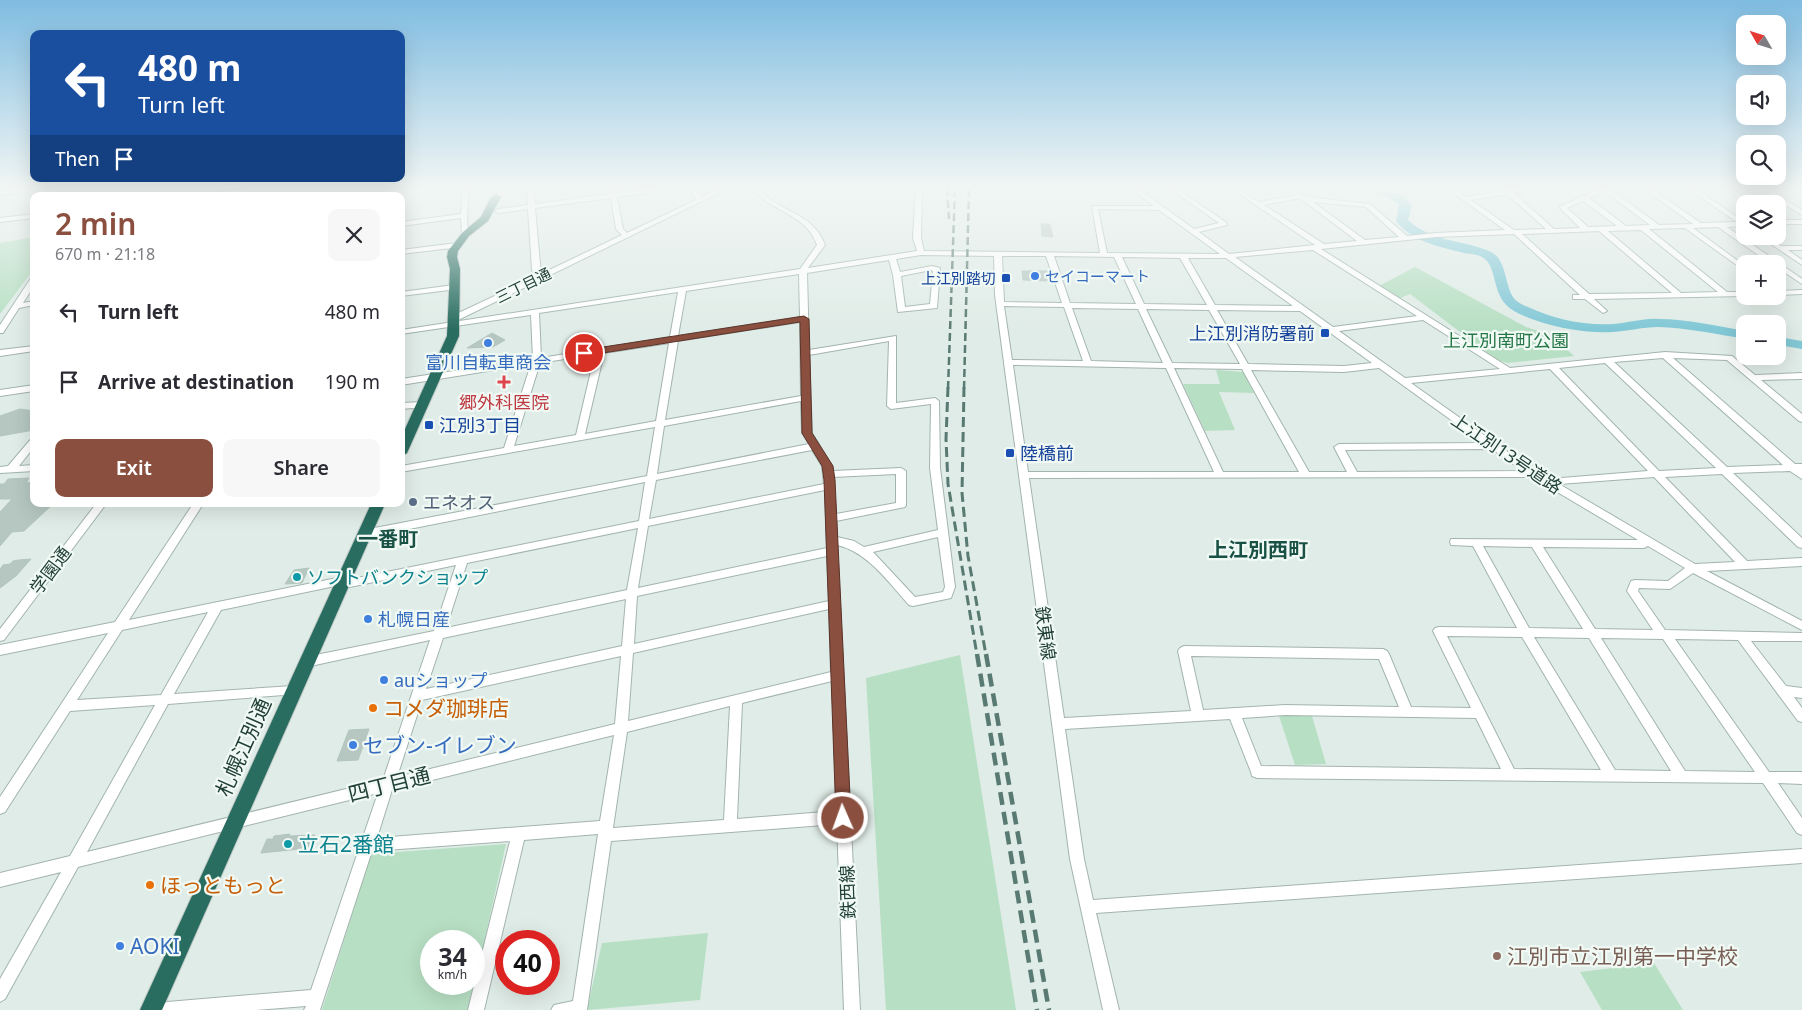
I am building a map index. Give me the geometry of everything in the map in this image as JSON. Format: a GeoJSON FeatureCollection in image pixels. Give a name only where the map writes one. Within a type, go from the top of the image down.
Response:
{"type":"FeatureCollection","features":[{"type":"Feature","properties":{"kind":"highway"},"geometry":{"type":"LineString","coordinates":[[456,269],[452,257],[457,245],[465,235]]}},
{"type":"Feature","properties":{"kind":"highway"},"geometry":{"type":"LineString","coordinates":[[405,444],[453,336],[456,269],[470,240],[475,235]]}},
{"type":"Feature","properties":{"kind":"highway","name":"札幌江別通"},"geometry":{"type":"LineString","coordinates":[[151,1010],[377,507]]}},
{"type":"Feature","properties":{"kind":"street"},"geometry":{"type":"LineString","coordinates":[[533,235],[536,270],[540,277]]}},
{"type":"Feature","properties":{"kind":"street"},"geometry":{"type":"LineString","coordinates":[[803,271],[806,264],[821,245],[818,235]]}},
{"type":"Feature","properties":{"kind":"street"},"geometry":{"type":"LineString","coordinates":[[917,235],[921,253]]}},
{"type":"Feature","properties":{"kind":"street"},"geometry":{"type":"LineString","coordinates":[[1100,235],[1104,254]]}},
{"type":"Feature","properties":{"kind":"street","name":"上江別13号道路"},"geometry":{"type":"LineString","coordinates":[[1199,235],[1533,474],[1693,568],[1802,626]]}},
{"type":"Feature","properties":{"kind":"street"},"geometry":{"type":"LineString","coordinates":[[1302,235],[1508,370]]}},
{"type":"Feature","properties":{"kind":"street"},"geometry":{"type":"LineString","coordinates":[[1353,235],[1364,243]]}},
{"type":"Feature","properties":{"kind":"street"},"geometry":{"type":"LineString","coordinates":[[1405,235],[1408,238]]}},
{"type":"Feature","properties":{"kind":"street"},"geometry":{"type":"LineString","coordinates":[[455,321],[535,312],[921,253],[1227,256],[1435,235]]}},
{"type":"Feature","properties":{"kind":"street"},"geometry":{"type":"LineString","coordinates":[[1518,235],[1603,311]]}},
{"type":"Feature","properties":{"kind":"street"},"geometry":{"type":"LineString","coordinates":[[1607,235],[1680,296]]}},
{"type":"Feature","properties":{"kind":"street"},"geometry":{"type":"LineString","coordinates":[[1651,235],[1725,294]]}},
{"type":"Feature","properties":{"kind":"street"},"geometry":{"type":"LineString","coordinates":[[1699,235],[1736,262]]}},
{"type":"Feature","properties":{"kind":"street"},"geometry":{"type":"LineString","coordinates":[[1736,235],[1764,255]]}},
{"type":"Feature","properties":{"kind":"street","name":"三丁目通"},"geometry":{"type":"LineString","coordinates":[[405,331],[455,321],[540,277],[626,236]]}},
{"type":"Feature","properties":{"kind":"street"},"geometry":{"type":"LineString","coordinates":[[405,252],[457,245]]}},
{"type":"Feature","properties":{"kind":"street"},"geometry":{"type":"LineString","coordinates":[[1776,245],[1802,263]]}},
{"type":"Feature","properties":{"kind":"street"},"geometry":{"type":"LineString","coordinates":[[1780,248],[1802,248]]}},
{"type":"Feature","properties":{"kind":"street","name":"鉄東線"},"geometry":{"type":"LineString","coordinates":[[998,253],[1000,304],[1077,859],[1112,1010]]}},
{"type":"Feature","properties":{"kind":"street"},"geometry":{"type":"LineString","coordinates":[[1049,254],[1088,364]]}},
{"type":"Feature","properties":{"kind":"street"},"geometry":{"type":"LineString","coordinates":[[1117,255],[1220,475]]}},
{"type":"Feature","properties":{"kind":"street"},"geometry":{"type":"LineString","coordinates":[[1183,256],[1306,475]]}},
{"type":"Feature","properties":{"kind":"street"},"geometry":{"type":"LineString","coordinates":[[892,258],[897,275],[901,310],[934,306],[937,270],[932,268],[897,275]]}},
{"type":"Feature","properties":{"kind":"street"},"geometry":{"type":"LineString","coordinates":[[1786,270],[1802,282]]}},
{"type":"Feature","properties":{"kind":"street","name":"鉄西線"},"geometry":{"type":"LineString","coordinates":[[803,271],[807,433],[827,466],[829,480],[852,1010]]}},
{"type":"Feature","properties":{"kind":"street"},"geometry":{"type":"LineString","coordinates":[[0,331],[30,286]]}},
{"type":"Feature","properties":{"kind":"street"},"geometry":{"type":"LineString","coordinates":[[405,293],[454,287]]}},
{"type":"Feature","properties":{"kind":"street"},"geometry":{"type":"LineString","coordinates":[[559,1010],[580,1009],[621,728],[632,594],[682,290]]}},
{"type":"Feature","properties":{"kind":"street"},"geometry":{"type":"LineString","coordinates":[[1786,293],[1802,292]]}},
{"type":"Feature","properties":{"kind":"street"},"geometry":{"type":"LineString","coordinates":[[1576,297],[1736,294]]}},
{"type":"Feature","properties":{"kind":"street"},"geometry":{"type":"LineString","coordinates":[[17,306],[30,304]]}},
{"type":"Feature","properties":{"kind":"street"},"geometry":{"type":"LineString","coordinates":[[1000,304],[1302,310]]}},
{"type":"Feature","properties":{"kind":"street"},"geometry":{"type":"LineString","coordinates":[[508,450],[537,360],[535,312]]}},
{"type":"Feature","properties":{"kind":"street"},"geometry":{"type":"LineString","coordinates":[[1330,330],[1425,317]]}},
{"type":"Feature","properties":{"kind":"street"},"geometry":{"type":"LineString","coordinates":[[405,381],[804,319]]}},
{"type":"Feature","properties":{"kind":"street"},"geometry":{"type":"LineString","coordinates":[[306,662],[632,594],[832,545],[850,544],[863,551],[913,602],[947,595],[950,587],[935,468],[935,401],[890,406],[893,338],[805,353]]}},
{"type":"Feature","properties":{"kind":"street"},"geometry":{"type":"LineString","coordinates":[[0,353],[30,349]]}},
{"type":"Feature","properties":{"kind":"street"},"geometry":{"type":"LineString","coordinates":[[580,437],[600,350]]}},
{"type":"Feature","properties":{"kind":"street"},"geometry":{"type":"LineString","coordinates":[[1402,381],[1665,355],[1729,358],[1802,418]]}},
{"type":"Feature","properties":{"kind":"street"},"geometry":{"type":"LineString","coordinates":[[1665,355],[1797,468],[1802,476]]}},
{"type":"Feature","properties":{"kind":"street"},"geometry":{"type":"LineString","coordinates":[[1607,360],[1802,544]]}},
{"type":"Feature","properties":{"kind":"street"},"geometry":{"type":"LineString","coordinates":[[1009,362],[1344,369],[1380,365]]}},
{"type":"Feature","properties":{"kind":"street"},"geometry":{"type":"LineString","coordinates":[[1552,366],[1744,565]]}},
{"type":"Feature","properties":{"kind":"street"},"geometry":{"type":"LineString","coordinates":[[1753,378],[1802,376]]}},
{"type":"Feature","properties":{"kind":"street"},"geometry":{"type":"LineString","coordinates":[[0,393],[30,389]]}},
{"type":"Feature","properties":{"kind":"street"},"geometry":{"type":"LineString","coordinates":[[405,468],[806,398]]}},
{"type":"Feature","properties":{"kind":"street"},"geometry":{"type":"LineString","coordinates":[[405,406],[422,405]]}},
{"type":"Feature","properties":{"kind":"street"},"geometry":{"type":"LineString","coordinates":[[5,470],[30,446]]}},
{"type":"Feature","properties":{"kind":"street"},"geometry":{"type":"LineString","coordinates":[[364,534],[815,446]]}},
{"type":"Feature","properties":{"kind":"street"},"geometry":{"type":"LineString","coordinates":[[1354,475],[1339,447],[1494,446]]}},
{"type":"Feature","properties":{"kind":"street"},"geometry":{"type":"LineString","coordinates":[[5,470],[30,468]]}},
{"type":"Feature","properties":{"kind":"street"},"geometry":{"type":"LineString","coordinates":[[1548,482],[1655,474],[1797,468]]}},
{"type":"Feature","properties":{"kind":"street"},"geometry":{"type":"LineString","coordinates":[[0,650],[217,606],[643,525],[829,480],[901,471],[900,505],[831,518]]}},
{"type":"Feature","properties":{"kind":"street"},"geometry":{"type":"LineString","coordinates":[[1024,475],[1533,474]]}},
{"type":"Feature","properties":{"kind":"street","name":"学園通"},"geometry":{"type":"LineString","coordinates":[[0,637],[99,507]]}},
{"type":"Feature","properties":{"kind":"street"},"geometry":{"type":"LineString","coordinates":[[0,808],[198,507]]}},
{"type":"Feature","properties":{"kind":"street"},"geometry":{"type":"LineString","coordinates":[[863,551],[943,532]]}},
{"type":"Feature","properties":{"kind":"street"},"geometry":{"type":"LineString","coordinates":[[1455,542],[1644,544],[1649,542]]}},
{"type":"Feature","properties":{"kind":"street"},"geometry":{"type":"LineString","coordinates":[[1476,542],[1526,633],[1610,776]]}},
{"type":"Feature","properties":{"kind":"street"},"geometry":{"type":"LineString","coordinates":[[1535,543],[1682,777]]}},
{"type":"Feature","properties":{"kind":"street"},"geometry":{"type":"LineString","coordinates":[[167,1010],[314,1003],[463,560]]}},
{"type":"Feature","properties":{"kind":"street"},"geometry":{"type":"LineString","coordinates":[[1802,562],[1693,568],[1670,585],[1635,584],[1632,591],[1802,829]]}},
{"type":"Feature","properties":{"kind":"street"},"geometry":{"type":"LineString","coordinates":[[418,696],[834,604]]}},
{"type":"Feature","properties":{"kind":"street"},"geometry":{"type":"LineString","coordinates":[[0,994],[217,606]]}},
{"type":"Feature","properties":{"kind":"street"},"geometry":{"type":"LineString","coordinates":[[1510,775],[1439,632],[1802,637]]}},
{"type":"Feature","properties":{"kind":"street"},"geometry":{"type":"LineString","coordinates":[[1741,636],[1802,717]]}},
{"type":"Feature","properties":{"kind":"street"},"geometry":{"type":"LineString","coordinates":[[1198,716],[1184,651],[1383,654],[1407,712]]}},
{"type":"Feature","properties":{"kind":"street","name":"四丁目通"},"geometry":{"type":"LineString","coordinates":[[0,880],[837,675]]}},
{"type":"Feature","properties":{"kind":"street"},"geometry":{"type":"LineString","coordinates":[[67,706],[293,691]]}},
{"type":"Feature","properties":{"kind":"street"},"geometry":{"type":"LineString","coordinates":[[1783,691],[1802,693]]}},
{"type":"Feature","properties":{"kind":"street"},"geometry":{"type":"LineString","coordinates":[[730,826],[736,700]]}},
{"type":"Feature","properties":{"kind":"street"},"geometry":{"type":"LineString","coordinates":[[1059,724],[1285,710],[1478,713]]}},
{"type":"Feature","properties":{"kind":"street"},"geometry":{"type":"LineString","coordinates":[[1234,713],[1257,772],[1802,778]]}},
{"type":"Feature","properties":{"kind":"street"},"geometry":{"type":"LineString","coordinates":[[368,845],[518,834],[730,826],[843,818]]}},
{"type":"Feature","properties":{"kind":"street"},"geometry":{"type":"LineString","coordinates":[[476,1010],[518,834]]}},
{"type":"Feature","properties":{"kind":"street"},"geometry":{"type":"LineString","coordinates":[[1088,908],[1802,856]]}},
{"type":"Feature","properties":{"kind":"green space"},"geometry":{"type":"Polygon","coordinates":[[[30,238],[30,274],[0,314],[0,243],[30,238]]]}},
{"type":"Feature","properties":{"kind":"green space","name":"上江別南町公園"},"geometry":{"type":"Polygon","coordinates":[[[1415,267],[1526,327],[1551,335],[1574,356],[1508,363],[1497,360],[1410,294],[1398,299],[1379,286],[1415,267]]]}},
{"type":"Feature","properties":{"kind":"green space"},"geometry":{"type":"Polygon","coordinates":[[[1216,370],[1244,372],[1254,393],[1219,392],[1235,430],[1205,431],[1183,384],[1220,384],[1216,370]]]}},
{"type":"Feature","properties":{"kind":"green space"},"geometry":{"type":"Polygon","coordinates":[[[960,655],[1016,1010],[886,1010],[866,678],[960,655]]]}},
{"type":"Feature","properties":{"kind":"green space"},"geometry":{"type":"Polygon","coordinates":[[[1279,716],[1312,716],[1326,764],[1295,765],[1279,716]]]}},
{"type":"Feature","properties":{"kind":"green space"},"geometry":{"type":"Polygon","coordinates":[[[506,844],[485,938],[485,930],[420,930],[420,995],[472,995],[469,1010],[322,1010],[371,854],[506,844]]]}},
{"type":"Feature","properties":{"kind":"green space"},"geometry":{"type":"Polygon","coordinates":[[[708,933],[700,1000],[587,1010],[602,943],[708,933]]]}},
{"type":"Feature","properties":{"kind":"green space"},"geometry":{"type":"Polygon","coordinates":[[[1654,963],[1683,1010],[1602,1010],[1580,972],[1654,963]]]}},
{"type":"Feature","properties":{"kind":"building","name":"セイコーマート"},"geometry":{"type":"Polygon","coordinates":[[[1022,271],[1048,271],[1049,281],[1023,280],[1022,271]]]}},
{"type":"Feature","properties":{"kind":"building","name":"富川自転車商会"},"geometry":{"type":"Polygon","coordinates":[[[492,333],[505,340],[493,347],[467,348],[492,333]]]}},
{"type":"Feature","properties":{"kind":"building"},"geometry":{"type":"Polygon","coordinates":[[[20,409],[30,410],[30,431],[0,436],[0,416],[20,409]]]}},
{"type":"Feature","properties":{"kind":"building"},"geometry":{"type":"Polygon","coordinates":[[[29,478],[26,483],[30,482],[30,507],[50,507],[24,531],[12,532],[0,546],[0,512],[12,499],[0,499],[0,484],[4,484],[8,479],[29,478]]]}},
{"type":"Feature","properties":{"kind":"building"},"geometry":{"type":"Polygon","coordinates":[[[31,559],[16,576],[0,588],[0,569],[3,565],[10,564],[13,561],[31,559]]]}},
{"type":"Feature","properties":{"kind":"building","name":"ソフトバンクショップ"},"geometry":{"type":"Polygon","coordinates":[[[309,568],[302,583],[285,584],[294,570],[309,568]]]}},
{"type":"Feature","properties":{"kind":"building","name":"セブン-イレブン"},"geometry":{"type":"Polygon","coordinates":[[[369,729],[358,760],[337,761],[349,730],[369,729]]]}},
{"type":"Feature","properties":{"kind":"building","name":"立石2番館"},"geometry":{"type":"Polygon","coordinates":[[[290,834],[289,836],[315,835],[310,848],[261,853],[267,839],[290,834]]]}},
{"type":"Feature","properties":{"kind":"waterway"},"geometry":{"type":"LineString","coordinates":[[1421,235],[1441,243],[1486,254],[1497,267],[1507,299],[1520,309],[1532,314],[1560,322],[1589,327],[1613,328],[1662,323],[1736,333]]}},
{"type":"Feature","properties":{"kind":"waterway"},"geometry":{"type":"LineString","coordinates":[[1786,342],[1802,345]]}},
{"type":"Feature","properties":{"kind":"railway"},"geometry":{"type":"LineString","coordinates":[[948,389],[953,235]]}},
{"type":"Feature","properties":{"kind":"railway"},"geometry":{"type":"LineString","coordinates":[[964,389],[968,235]]}},
{"type":"Feature","properties":{"kind":"railway"},"geometry":{"type":"LineString","coordinates":[[948,387],[946,439],[948,484],[977,655]]}},
{"type":"Feature","properties":{"kind":"railway"},"geometry":{"type":"LineString","coordinates":[[964,387],[962,493],[968,556],[986,655]]}},
{"type":"Feature","properties":{"kind":"railway"},"geometry":{"type":"LineString","coordinates":[[977,654],[1037,1010]]}},
{"type":"Feature","properties":{"kind":"railway"},"geometry":{"type":"LineString","coordinates":[[986,654],[1049,1010]]}},
{"type":"Feature","properties":{"kind":"place","name":"セイコーマート"},"geometry":{"type":"Point","coordinates":[1035,276]}},
{"type":"Feature","properties":{"kind":"place","name":"上江別踏切"},"geometry":{"type":"Point","coordinates":[1006,278]}},
{"type":"Feature","properties":{"kind":"place","name":"上江別消防署前"},"geometry":{"type":"Point","coordinates":[1325,333]}},
{"type":"Feature","properties":{"kind":"place","name":"富川自転車商会"},"geometry":{"type":"Point","coordinates":[488,343]}},
{"type":"Feature","properties":{"kind":"place","name":"郷外科医院"},"geometry":{"type":"Point","coordinates":[504,382]}},
{"type":"Feature","properties":{"kind":"place","name":"江別3丁目"},"geometry":{"type":"Point","coordinates":[429,425]}},
{"type":"Feature","properties":{"kind":"place","name":"陸橋前"},"geometry":{"type":"Point","coordinates":[1010,453]}},
{"type":"Feature","properties":{"kind":"place","name":"エネオス"},"geometry":{"type":"Point","coordinates":[413,502]}},
{"type":"Feature","properties":{"kind":"place","name":"ソフトバンクショップ"},"geometry":{"type":"Point","coordinates":[297,577]}},
{"type":"Feature","properties":{"kind":"place","name":"札幌日産"},"geometry":{"type":"Point","coordinates":[368,619]}},
{"type":"Feature","properties":{"kind":"place","name":"auショップ"},"geometry":{"type":"Point","coordinates":[384,680]}},
{"type":"Feature","properties":{"kind":"place","name":"コメダ珈琲店"},"geometry":{"type":"Point","coordinates":[373,708]}},
{"type":"Feature","properties":{"kind":"place","name":"セブン-イレブン"},"geometry":{"type":"Point","coordinates":[353,745]}},
{"type":"Feature","properties":{"kind":"place","name":"立石2番館"},"geometry":{"type":"Point","coordinates":[288,844]}},
{"type":"Feature","properties":{"kind":"place","name":"ほっともっと"},"geometry":{"type":"Point","coordinates":[150,885]}},
{"type":"Feature","properties":{"kind":"place","name":"AOKI"},"geometry":{"type":"Point","coordinates":[120,946]}},
{"type":"Feature","properties":{"kind":"place","name":"江別市立江別第一中学校"},"geometry":{"type":"Point","coordinates":[1497,956]}},
{"type":"Feature","properties":{"kind":"district","name":"一番町"},"geometry":{"type":"Point","coordinates":[388,538]}},
{"type":"Feature","properties":{"kind":"district","name":"上江別西町"},"geometry":{"type":"Point","coordinates":[1258,549]}},
{"type":"Feature","properties":{"kind":"route"},"geometry":{"type":"LineString","coordinates":[[584,353],[804,319],[807,433],[827,466],[829,480],[843,818]]}}]}
